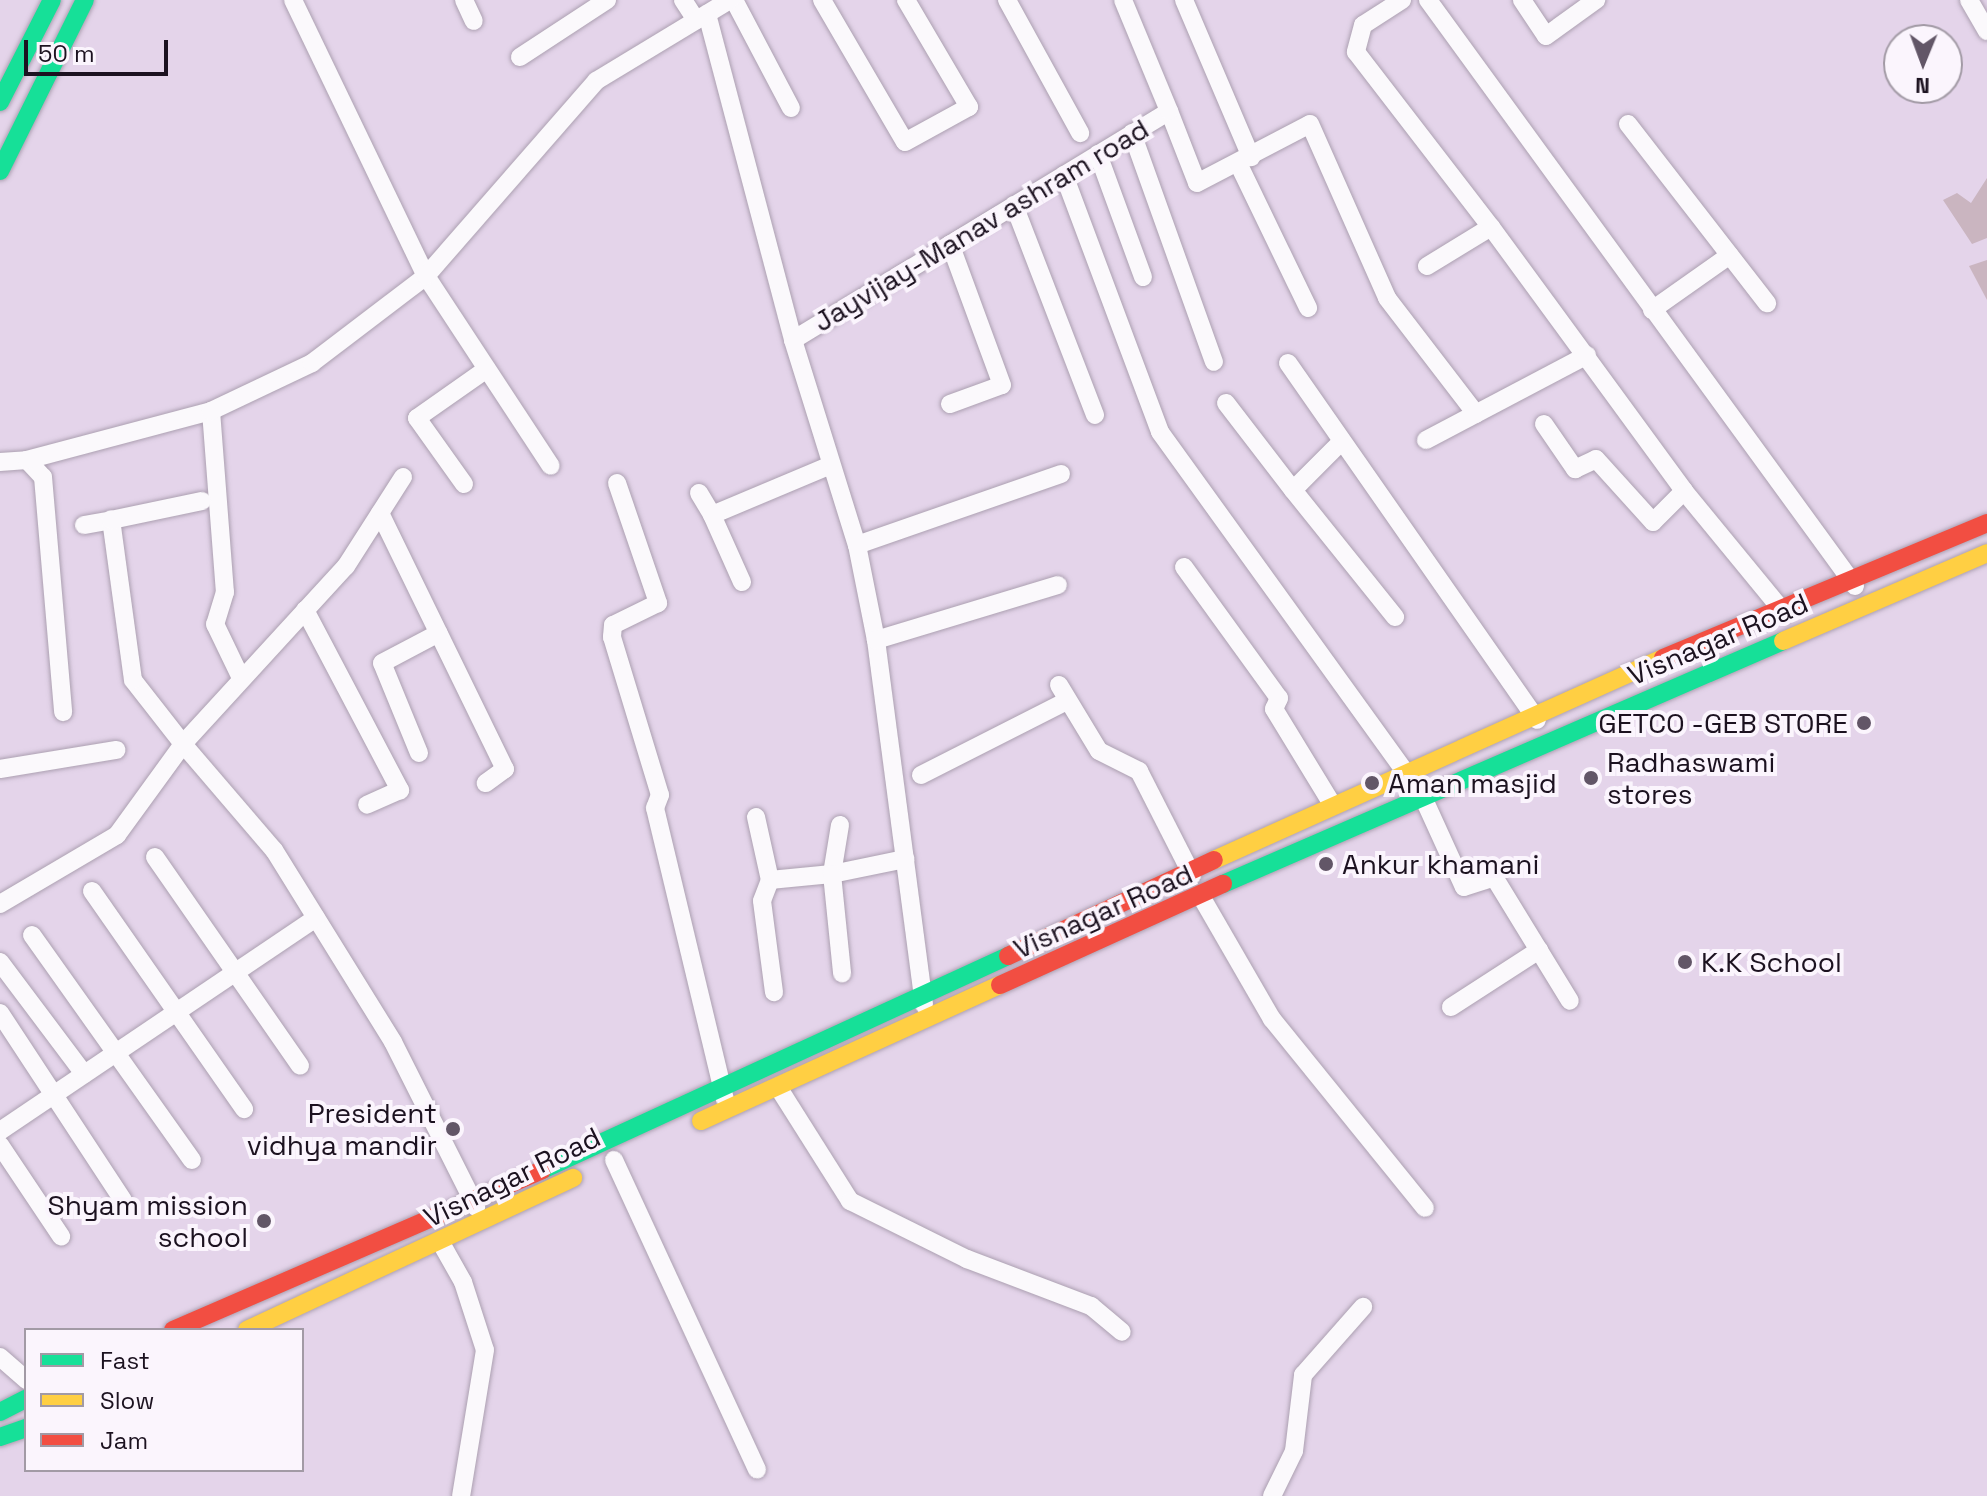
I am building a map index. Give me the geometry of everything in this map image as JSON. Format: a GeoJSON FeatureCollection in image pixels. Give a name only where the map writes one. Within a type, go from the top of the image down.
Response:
{"type":"FeatureCollection","features":[{"type":"Feature","properties":{"kind":"main road"},"geometry":{"type":"LineString","coordinates":[[0,102],[52,0]]}},
{"type":"Feature","properties":{"kind":"main road"},"geometry":{"type":"LineString","coordinates":[[0,171],[85,0]]}},
{"type":"Feature","properties":{"kind":"main road"},"geometry":{"type":"LineString","coordinates":[[178,1328],[722,1089],[1532,713],[1987,523]]}},
{"type":"Feature","properties":{"kind":"main road","name":"Visnagar Road"},"geometry":{"type":"LineString","coordinates":[[251,1328],[441,1243],[482,1220],[928,1022],[1422,795],[1800,636],[1987,553]]}},
{"type":"Feature","properties":{"kind":"main road"},"geometry":{"type":"LineString","coordinates":[[0,1412],[24,1400]]}},
{"type":"Feature","properties":{"kind":"main road"},"geometry":{"type":"LineString","coordinates":[[0,1437],[24,1429]]}},
{"type":"Feature","properties":{"kind":"street"},"geometry":{"type":"LineString","coordinates":[[293,0],[426,276],[551,466]]}},
{"type":"Feature","properties":{"kind":"street"},"geometry":{"type":"LineString","coordinates":[[464,0],[474,21]]}},
{"type":"Feature","properties":{"kind":"street"},"geometry":{"type":"LineString","coordinates":[[520,57],[607,0]]}},
{"type":"Feature","properties":{"kind":"street"},"geometry":{"type":"LineString","coordinates":[[683,0],[702,17],[793,340]]}},
{"type":"Feature","properties":{"kind":"street"},"geometry":{"type":"LineString","coordinates":[[0,462],[27,460],[211,411],[312,363],[426,276],[596,81],[732,0],[791,108]]}},
{"type":"Feature","properties":{"kind":"street"},"geometry":{"type":"LineString","coordinates":[[822,0],[905,142],[969,107],[906,0]]}},
{"type":"Feature","properties":{"kind":"street"},"geometry":{"type":"LineString","coordinates":[[1007,0],[1080,133]]}},
{"type":"Feature","properties":{"kind":"street","name":"Jayvijay-Manav ashram road"},"geometry":{"type":"LineString","coordinates":[[928,1022],[876,640],[857,545],[793,340],[1169,111],[1123,0]]}},
{"type":"Feature","properties":{"kind":"street"},"geometry":{"type":"LineString","coordinates":[[1184,0],[1244,160],[1308,308]]}},
{"type":"Feature","properties":{"kind":"street"},"geometry":{"type":"LineString","coordinates":[[1402,0],[1363,25],[1356,52],[1587,355],[1684,491],[1800,636]]}},
{"type":"Feature","properties":{"kind":"street"},"geometry":{"type":"LineString","coordinates":[[1428,0],[1869,604]]}},
{"type":"Feature","properties":{"kind":"street"},"geometry":{"type":"LineString","coordinates":[[1522,0],[1546,36],[1596,0]]}},
{"type":"Feature","properties":{"kind":"street"},"geometry":{"type":"LineString","coordinates":[[1969,0],[1987,31]]}},
{"type":"Feature","properties":{"kind":"street"},"geometry":{"type":"LineString","coordinates":[[1169,111],[1197,183],[1310,124],[1387,298],[1476,414]]}},
{"type":"Feature","properties":{"kind":"street"},"geometry":{"type":"LineString","coordinates":[[1628,124],[1767,303]]}},
{"type":"Feature","properties":{"kind":"street"},"geometry":{"type":"LineString","coordinates":[[1132,133],[1214,362]]}},
{"type":"Feature","properties":{"kind":"street"},"geometry":{"type":"LineString","coordinates":[[1098,154],[1143,277]]}},
{"type":"Feature","properties":{"kind":"street"},"geometry":{"type":"LineString","coordinates":[[1064,175],[1160,432],[1422,795],[1464,887],[1494,877],[1570,1001]]}},
{"type":"Feature","properties":{"kind":"street"},"geometry":{"type":"LineString","coordinates":[[1014,205],[1095,415]]}},
{"type":"Feature","properties":{"kind":"street"},"geometry":{"type":"LineString","coordinates":[[1427,266],[1491,227]]}},
{"type":"Feature","properties":{"kind":"street"},"geometry":{"type":"LineString","coordinates":[[950,244],[1002,385],[950,404]]}},
{"type":"Feature","properties":{"kind":"street"},"geometry":{"type":"LineString","coordinates":[[1652,310],[1730,255]]}},
{"type":"Feature","properties":{"kind":"street"},"geometry":{"type":"LineString","coordinates":[[1426,440],[1587,355]]}},
{"type":"Feature","properties":{"kind":"street"},"geometry":{"type":"LineString","coordinates":[[1288,363],[1550,739]]}},
{"type":"Feature","properties":{"kind":"street"},"geometry":{"type":"LineString","coordinates":[[464,484],[417,418],[487,369]]}},
{"type":"Feature","properties":{"kind":"street"},"geometry":{"type":"LineString","coordinates":[[1226,403],[1395,617]]}},
{"type":"Feature","properties":{"kind":"street"},"geometry":{"type":"LineString","coordinates":[[211,411],[225,592],[215,624],[241,678]]}},
{"type":"Feature","properties":{"kind":"street"},"geometry":{"type":"LineString","coordinates":[[1544,424],[1575,469],[1596,459],[1653,522],[1684,491]]}},
{"type":"Feature","properties":{"kind":"street"},"geometry":{"type":"LineString","coordinates":[[1293,490],[1342,441]]}},
{"type":"Feature","properties":{"kind":"street"},"geometry":{"type":"LineString","coordinates":[[27,460],[43,477],[63,712]]}},
{"type":"Feature","properties":{"kind":"street"},"geometry":{"type":"LineString","coordinates":[[712,515],[831,465]]}},
{"type":"Feature","properties":{"kind":"street"},"geometry":{"type":"LineString","coordinates":[[857,545],[1061,474]]}},
{"type":"Feature","properties":{"kind":"street"},"geometry":{"type":"LineString","coordinates":[[0,904],[117,835],[183,744],[346,566],[403,477]]}},
{"type":"Feature","properties":{"kind":"street"},"geometry":{"type":"LineString","coordinates":[[617,483],[658,603],[613,625],[612,637],[660,795],[655,808],[727,1109]]}},
{"type":"Feature","properties":{"kind":"street"},"geometry":{"type":"LineString","coordinates":[[699,493],[742,582]]}},
{"type":"Feature","properties":{"kind":"street"},"geometry":{"type":"LineString","coordinates":[[84,525],[202,501]]}},
{"type":"Feature","properties":{"kind":"street"},"geometry":{"type":"LineString","coordinates":[[380,513],[505,769],[486,783]]}},
{"type":"Feature","properties":{"kind":"street"},"geometry":{"type":"LineString","coordinates":[[111,520],[133,680],[274,850],[393,1042],[482,1220]]}},
{"type":"Feature","properties":{"kind":"street"},"geometry":{"type":"LineString","coordinates":[[1184,567],[1279,698],[1274,709],[1332,804]]}},
{"type":"Feature","properties":{"kind":"street"},"geometry":{"type":"LineString","coordinates":[[876,640],[1058,585]]}},
{"type":"Feature","properties":{"kind":"street"},"geometry":{"type":"LineString","coordinates":[[305,610],[400,790],[367,805]]}},
{"type":"Feature","properties":{"kind":"street"},"geometry":{"type":"LineString","coordinates":[[419,753],[382,663],[439,633]]}},
{"type":"Feature","properties":{"kind":"street"},"geometry":{"type":"LineString","coordinates":[[921,775],[1063,693],[1099,751],[1139,771],[1191,872]]}},
{"type":"Feature","properties":{"kind":"street"},"geometry":{"type":"LineString","coordinates":[[0,769],[116,750]]}},
{"type":"Feature","properties":{"kind":"street"},"geometry":{"type":"LineString","coordinates":[[756,817],[770,880],[762,901],[774,992]]}},
{"type":"Feature","properties":{"kind":"street"},"geometry":{"type":"LineString","coordinates":[[840,825],[832,874],[842,973]]}},
{"type":"Feature","properties":{"kind":"street"},"geometry":{"type":"LineString","coordinates":[[155,857],[239,970],[300,1066]]}},
{"type":"Feature","properties":{"kind":"street"},"geometry":{"type":"LineString","coordinates":[[770,880],[832,874],[905,859]]}},
{"type":"Feature","properties":{"kind":"street"},"geometry":{"type":"LineString","coordinates":[[92,891],[244,1109]]}},
{"type":"Feature","properties":{"kind":"street"},"geometry":{"type":"LineString","coordinates":[[1202,898],[1272,1019],[1425,1208]]}},
{"type":"Feature","properties":{"kind":"street"},"geometry":{"type":"LineString","coordinates":[[0,1131],[316,918]]}},
{"type":"Feature","properties":{"kind":"street"},"geometry":{"type":"LineString","coordinates":[[32,935],[113,1054],[192,1160]]}},
{"type":"Feature","properties":{"kind":"street"},"geometry":{"type":"LineString","coordinates":[[1451,1007],[1539,950]]}},
{"type":"Feature","properties":{"kind":"street"},"geometry":{"type":"LineString","coordinates":[[0,962],[84,1074]]}},
{"type":"Feature","properties":{"kind":"street"},"geometry":{"type":"LineString","coordinates":[[0,1013],[57,1092],[123,1200]]}},
{"type":"Feature","properties":{"kind":"street"},"geometry":{"type":"LineString","coordinates":[[778,1087],[850,1201],[967,1259],[1091,1306],[1122,1332]]}},
{"type":"Feature","properties":{"kind":"street"},"geometry":{"type":"LineString","coordinates":[[0,1145],[61,1236]]}},
{"type":"Feature","properties":{"kind":"street"},"geometry":{"type":"LineString","coordinates":[[614,1160],[757,1470]]}},
{"type":"Feature","properties":{"kind":"street"},"geometry":{"type":"LineString","coordinates":[[441,1243],[463,1282],[485,1350],[461,1496]]}},
{"type":"Feature","properties":{"kind":"street"},"geometry":{"type":"LineString","coordinates":[[1272,1496],[1294,1451],[1303,1375],[1363,1307]]}},
{"type":"Feature","properties":{"kind":"street"},"geometry":{"type":"LineString","coordinates":[[0,1357],[24,1378]]}},
{"type":"Feature","properties":{"kind":"building"},"geometry":{"type":"Polygon","coordinates":[[[1987,178],[1987,238],[1972,244],[1943,200],[1957,193],[1971,203],[1987,178]]]}},
{"type":"Feature","properties":{"kind":"building"},"geometry":{"type":"Polygon","coordinates":[[[1987,260],[1987,300],[1969,266],[1987,260]]]}},
{"type":"Feature","properties":{"kind":"traffic: fast"},"geometry":{"type":"LineString","coordinates":[[0,102],[52,0]]}},
{"type":"Feature","properties":{"kind":"traffic: fast"},"geometry":{"type":"LineString","coordinates":[[0,171],[85,0]]}},
{"type":"Feature","properties":{"kind":"traffic: fast"},"geometry":{"type":"LineString","coordinates":[[1223,884],[1783,641]]}},
{"type":"Feature","properties":{"kind":"traffic: fast"},"geometry":{"type":"LineString","coordinates":[[542,1170],[1008,956]]}},
{"type":"Feature","properties":{"kind":"traffic: fast"},"geometry":{"type":"LineString","coordinates":[[0,1412],[24,1400]]}},
{"type":"Feature","properties":{"kind":"traffic: fast"},"geometry":{"type":"LineString","coordinates":[[0,1437],[24,1429]]}},
{"type":"Feature","properties":{"kind":"traffic: slow"},"geometry":{"type":"LineString","coordinates":[[1783,641],[1987,553]]}},
{"type":"Feature","properties":{"kind":"traffic: slow"},"geometry":{"type":"LineString","coordinates":[[1214,860],[1663,658]]}},
{"type":"Feature","properties":{"kind":"traffic: slow"},"geometry":{"type":"LineString","coordinates":[[701,1121],[1000,985]]}},
{"type":"Feature","properties":{"kind":"traffic: slow"},"geometry":{"type":"LineString","coordinates":[[251,1328],[573,1178]]}},
{"type":"Feature","properties":{"kind":"traffic: jam"},"geometry":{"type":"LineString","coordinates":[[1663,658],[1987,523]]}},
{"type":"Feature","properties":{"kind":"traffic: jam"},"geometry":{"type":"LineString","coordinates":[[1008,956],[1214,860]]}},
{"type":"Feature","properties":{"kind":"traffic: jam"},"geometry":{"type":"LineString","coordinates":[[1000,985],[1223,884]]}},
{"type":"Feature","properties":{"kind":"traffic: jam"},"geometry":{"type":"LineString","coordinates":[[178,1328],[542,1170]]}},
{"type":"Feature","properties":{"kind":"place","name":"GETCO -GEB STORE"},"geometry":{"type":"Point","coordinates":[1864,723]}},
{"type":"Feature","properties":{"kind":"place","name":"Radhaswami stores"},"geometry":{"type":"Point","coordinates":[1591,778]}},
{"type":"Feature","properties":{"kind":"place","name":"Aman masjid"},"geometry":{"type":"Point","coordinates":[1372,783]}},
{"type":"Feature","properties":{"kind":"place","name":"Ankur khamani"},"geometry":{"type":"Point","coordinates":[1326,864]}},
{"type":"Feature","properties":{"kind":"place","name":"K.K School"},"geometry":{"type":"Point","coordinates":[1685,962]}},
{"type":"Feature","properties":{"kind":"place","name":"President vidhya mandir"},"geometry":{"type":"Point","coordinates":[453,1129]}},
{"type":"Feature","properties":{"kind":"place","name":"Shyam mission school"},"geometry":{"type":"Point","coordinates":[264,1221]}}]}
